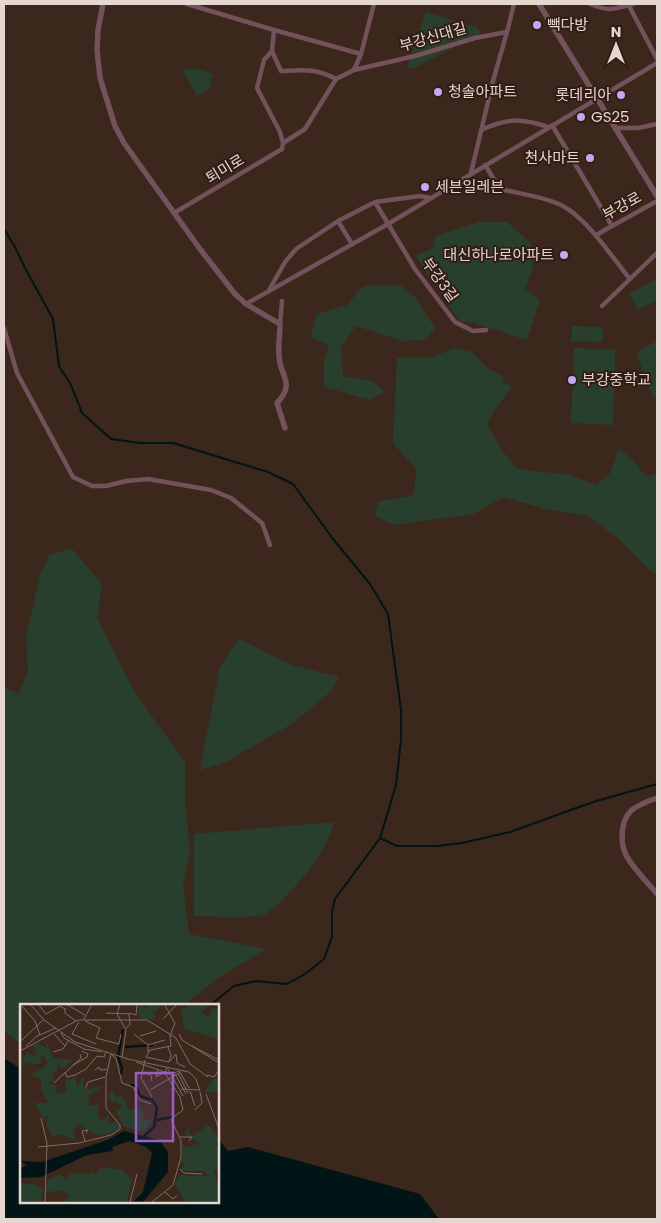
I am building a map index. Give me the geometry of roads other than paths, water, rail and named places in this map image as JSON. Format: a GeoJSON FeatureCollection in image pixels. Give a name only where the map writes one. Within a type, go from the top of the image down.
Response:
{"type":"FeatureCollection","features":[{"type":"Feature","properties":{"kind":"street"},"geometry":{"type":"LineString","coordinates":[[104,4],[98,30],[97,50],[100,78],[115,126],[124,143],[235,294],[246,304],[280,324]]}},
{"type":"Feature","properties":{"kind":"street"},"geometry":{"type":"LineString","coordinates":[[187,4],[361,54]]}},
{"type":"Feature","properties":{"kind":"street"},"geometry":{"type":"LineString","coordinates":[[274,30],[272,51],[281,71],[320,71],[336,79],[354,70],[361,54],[374,4]]}},
{"type":"Feature","properties":{"kind":"street"},"geometry":{"type":"LineString","coordinates":[[471,174],[514,4]]}},
{"type":"Feature","properties":{"kind":"street","name":"부강로"},"geometry":{"type":"LineString","coordinates":[[539,4],[657,196]]}},
{"type":"Feature","properties":{"kind":"street"},"geometry":{"type":"LineString","coordinates":[[246,304],[388,224],[657,61],[630,4],[616,9],[604,10],[590,4]]}},
{"type":"Feature","properties":{"kind":"street","name":"부강신대길"},"geometry":{"type":"LineString","coordinates":[[354,70],[415,56],[475,38],[507,32]]}},
{"type":"Feature","properties":{"kind":"street"},"geometry":{"type":"LineString","coordinates":[[272,51],[264,60],[257,88],[280,132],[283,143]]}},
{"type":"Feature","properties":{"kind":"street","name":"퇴미로"},"geometry":{"type":"LineString","coordinates":[[174,213],[282,149],[283,143],[306,129],[336,79]]}},
{"type":"Feature","properties":{"kind":"street"},"geometry":{"type":"LineString","coordinates":[[481,130],[499,122],[512,120],[526,120],[550,126],[612,226]]}},
{"type":"Feature","properties":{"kind":"street"},"geometry":{"type":"LineString","coordinates":[[615,128],[638,128],[657,124]]}},
{"type":"Feature","properties":{"kind":"street"},"geometry":{"type":"LineString","coordinates":[[485,165],[500,190],[547,200],[562,206],[575,214],[596,235]]}},
{"type":"Feature","properties":{"kind":"street"},"geometry":{"type":"LineString","coordinates":[[268,293],[285,262],[296,249],[338,221],[375,202],[420,196],[430,198]]}},
{"type":"Feature","properties":{"kind":"street","name":"부강로"},"geometry":{"type":"LineString","coordinates":[[630,279],[596,235],[657,200]]}},
{"type":"Feature","properties":{"kind":"street","name":"부강3길"},"geometry":{"type":"LineString","coordinates":[[375,202],[415,269],[455,322],[467,329],[486,330]]}},
{"type":"Feature","properties":{"kind":"street"},"geometry":{"type":"LineString","coordinates":[[338,221],[352,244]]}},
{"type":"Feature","properties":{"kind":"street"},"geometry":{"type":"LineString","coordinates":[[602,306],[657,253]]}},
{"type":"Feature","properties":{"kind":"street"},"geometry":{"type":"LineString","coordinates":[[282,301],[278,354],[287,383],[285,394],[277,402],[285,428]]}},
{"type":"Feature","properties":{"kind":"street"},"geometry":{"type":"LineString","coordinates":[[4,328],[17,373],[73,477],[92,486],[106,486],[148,478],[211,490],[231,498],[262,523],[270,544]]}},
{"type":"Feature","properties":{"kind":"street"},"geometry":{"type":"LineString","coordinates":[[657,798],[632,809],[625,816],[622,826],[622,842],[626,856],[657,894]]}},
{"type":"Feature","properties":{"kind":"waterway"},"geometry":{"type":"LineString","coordinates":[[4,229],[53,319],[59,366],[71,385],[82,413],[111,439],[140,443],[173,443],[268,472],[293,484],[333,539],[370,584],[388,614],[401,710],[401,740],[396,785],[380,838],[335,899],[332,912],[332,937],[324,959],[305,974],[287,984],[256,981],[234,986],[212,1004]]}},
{"type":"Feature","properties":{"kind":"waterway"},"geometry":{"type":"LineString","coordinates":[[380,838],[397,846],[437,846],[462,843],[510,832],[593,802],[657,784]]}},
{"type":"Feature","properties":{"kind":"place","name":"빽다방"},"geometry":{"type":"Point","coordinates":[537,25]}},
{"type":"Feature","properties":{"kind":"place","name":"청솔아파트"},"geometry":{"type":"Point","coordinates":[438,92]}},
{"type":"Feature","properties":{"kind":"place","name":"롯데리아"},"geometry":{"type":"Point","coordinates":[621,95]}},
{"type":"Feature","properties":{"kind":"place","name":"GS25"},"geometry":{"type":"Point","coordinates":[581,117]}},
{"type":"Feature","properties":{"kind":"place","name":"천사마트"},"geometry":{"type":"Point","coordinates":[590,158]}},
{"type":"Feature","properties":{"kind":"place","name":"세븐일레븐"},"geometry":{"type":"Point","coordinates":[425,187]}},
{"type":"Feature","properties":{"kind":"place","name":"대신하나로아파트"},"geometry":{"type":"Point","coordinates":[564,255]}},
{"type":"Feature","properties":{"kind":"place","name":"부강중학교"},"geometry":{"type":"Point","coordinates":[572,380]}}]}
